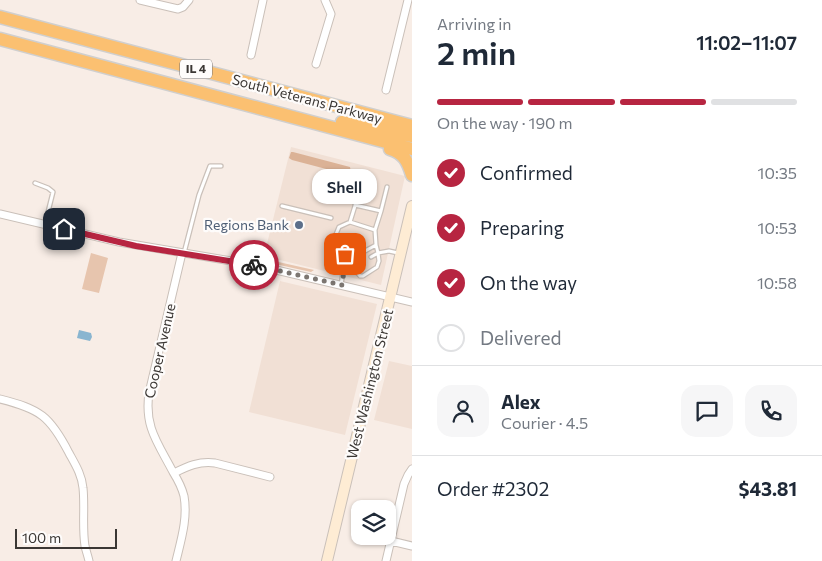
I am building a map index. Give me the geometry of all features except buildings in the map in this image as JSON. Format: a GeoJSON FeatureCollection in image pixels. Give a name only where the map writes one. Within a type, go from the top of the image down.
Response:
{"type":"FeatureCollection","features":[{"type":"Feature","properties":{"kind":"highway","name":"South Veterans Parkway"},"geometry":{"type":"LineString","coordinates":[[0,17],[412,126]]}},
{"type":"Feature","properties":{"kind":"highway","name":"South Veterans Parkway"},"geometry":{"type":"LineString","coordinates":[[0,39],[412,149]]}},
{"type":"Feature","properties":{"kind":"highway"},"geometry":{"type":"LineString","coordinates":[[229,100],[412,136]]}},
{"type":"Feature","properties":{"kind":"highway"},"geometry":{"type":"LineString","coordinates":[[391,121],[412,118]]}},
{"type":"Feature","properties":{"kind":"highway"},"geometry":{"type":"LineString","coordinates":[[307,121],[328,132],[399,152],[407,160],[412,175]]}},
{"type":"Feature","properties":{"kind":"street"},"geometry":{"type":"LineString","coordinates":[[140,0],[178,9],[183,8],[189,0]]}},
{"type":"Feature","properties":{"kind":"street"},"geometry":{"type":"LineString","coordinates":[[251,55],[264,0]]}},
{"type":"Feature","properties":{"kind":"street"},"geometry":{"type":"LineString","coordinates":[[316,64],[330,14],[325,0]]}},
{"type":"Feature","properties":{"kind":"street"},"geometry":{"type":"LineString","coordinates":[[386,90],[408,0]]}},
{"type":"Feature","properties":{"kind":"street","name":"West Washington Street"},"geometry":{"type":"LineString","coordinates":[[327,561],[412,206]]}},
{"type":"Feature","properties":{"kind":"street"},"geometry":{"type":"LineString","coordinates":[[0,214],[119,242],[255,265],[412,302]]}},
{"type":"Feature","properties":{"kind":"street","name":"Cooper Avenue"},"geometry":{"type":"LineString","coordinates":[[176,561],[183,529],[185,508],[181,489],[149,423],[148,401],[183,253]]}},
{"type":"Feature","properties":{"kind":"street"},"geometry":{"type":"LineString","coordinates":[[0,399],[22,404],[39,412],[49,421],[65,445],[81,477],[85,546],[89,561]]}},
{"type":"Feature","properties":{"kind":"street"},"geometry":{"type":"LineString","coordinates":[[174,473],[190,465],[207,462],[270,476]]}},
{"type":"Feature","properties":{"kind":"street"},"geometry":{"type":"LineString","coordinates":[[396,519],[404,484],[412,469]]}},
{"type":"Feature","properties":{"kind":"street"},"geometry":{"type":"LineString","coordinates":[[396,542],[412,546]]}},
{"type":"Feature","properties":{"kind":"street"},"geometry":{"type":"LineString","coordinates":[[386,561],[390,545]]}},
{"type":"Feature","properties":{"kind":"lane"},"geometry":{"type":"LineString","coordinates":[[183,253],[199,195],[210,166],[221,166]]}},
{"type":"Feature","properties":{"kind":"lane"},"geometry":{"type":"LineString","coordinates":[[350,222],[362,180]]}},
{"type":"Feature","properties":{"kind":"lane"},"geometry":{"type":"LineString","coordinates":[[35,182],[53,192],[45,225]]}},
{"type":"Feature","properties":{"kind":"lane"},"geometry":{"type":"LineString","coordinates":[[345,254],[360,276],[376,268],[379,261],[375,230],[382,212],[387,187]]}},
{"type":"Feature","properties":{"kind":"lane"},"geometry":{"type":"LineString","coordinates":[[355,205],[382,212]]}},
{"type":"Feature","properties":{"kind":"lane"},"geometry":{"type":"LineString","coordinates":[[282,206],[332,218]]}},
{"type":"Feature","properties":{"kind":"lane"},"geometry":{"type":"LineString","coordinates":[[342,285],[343,264],[332,244],[339,227],[350,222],[375,230]]}},
{"type":"Feature","properties":{"kind":"lane"},"geometry":{"type":"LineString","coordinates":[[334,236],[338,243]]}},
{"type":"Feature","properties":{"kind":"lane"},"geometry":{"type":"LineString","coordinates":[[343,264],[376,244]]}},
{"type":"Feature","properties":{"kind":"lane"},"geometry":{"type":"LineString","coordinates":[[371,258],[378,253],[401,254]]}},
{"type":"Feature","properties":{"kind":"shaded area"},"geometry":{"type":"Polygon","coordinates":[[[291,147],[405,176],[381,285],[264,256],[291,147]]]}},
{"type":"Feature","properties":{"kind":"shaded area"},"geometry":{"type":"Polygon","coordinates":[[[291,152],[350,167],[351,172],[349,175],[292,160],[289,158],[291,152]]]}},
{"type":"Feature","properties":{"kind":"shaded area"},"geometry":{"type":"Polygon","coordinates":[[[91,253],[108,258],[99,293],[82,289],[91,253]]]}},
{"type":"Feature","properties":{"kind":"shaded area"},"geometry":{"type":"Polygon","coordinates":[[[274,261],[314,270],[311,272],[275,264],[274,261]]]}},
{"type":"Feature","properties":{"kind":"shaded area"},"geometry":{"type":"Polygon","coordinates":[[[280,281],[377,304],[345,435],[249,412],[280,281]]]}},
{"type":"Feature","properties":{"kind":"shaded area"},"geometry":{"type":"Polygon","coordinates":[[[389,361],[412,366],[412,429],[374,420],[389,361]]]}},
{"type":"Feature","properties":{"kind":"water"},"geometry":{"type":"Polygon","coordinates":[[[79,330],[91,333],[90,341],[77,338],[79,330]]]}},
{"type":"Feature","properties":{"kind":"way so far"},"geometry":{"type":"LineString","coordinates":[[254,265],[342,285],[343,264],[348,260],[345,254]]}},
{"type":"Feature","properties":{"kind":"place","name":"Regions Bank"},"geometry":{"type":"Point","coordinates":[299,225]}},
{"type":"Feature","properties":{"kind":"place","name":"Shell"},"geometry":{"type":"Point","coordinates":[345,254]}},
{"type":"Feature","properties":{"kind":"route"},"geometry":{"type":"LineString","coordinates":[[64,229],[136,246],[254,265]]}}]}
